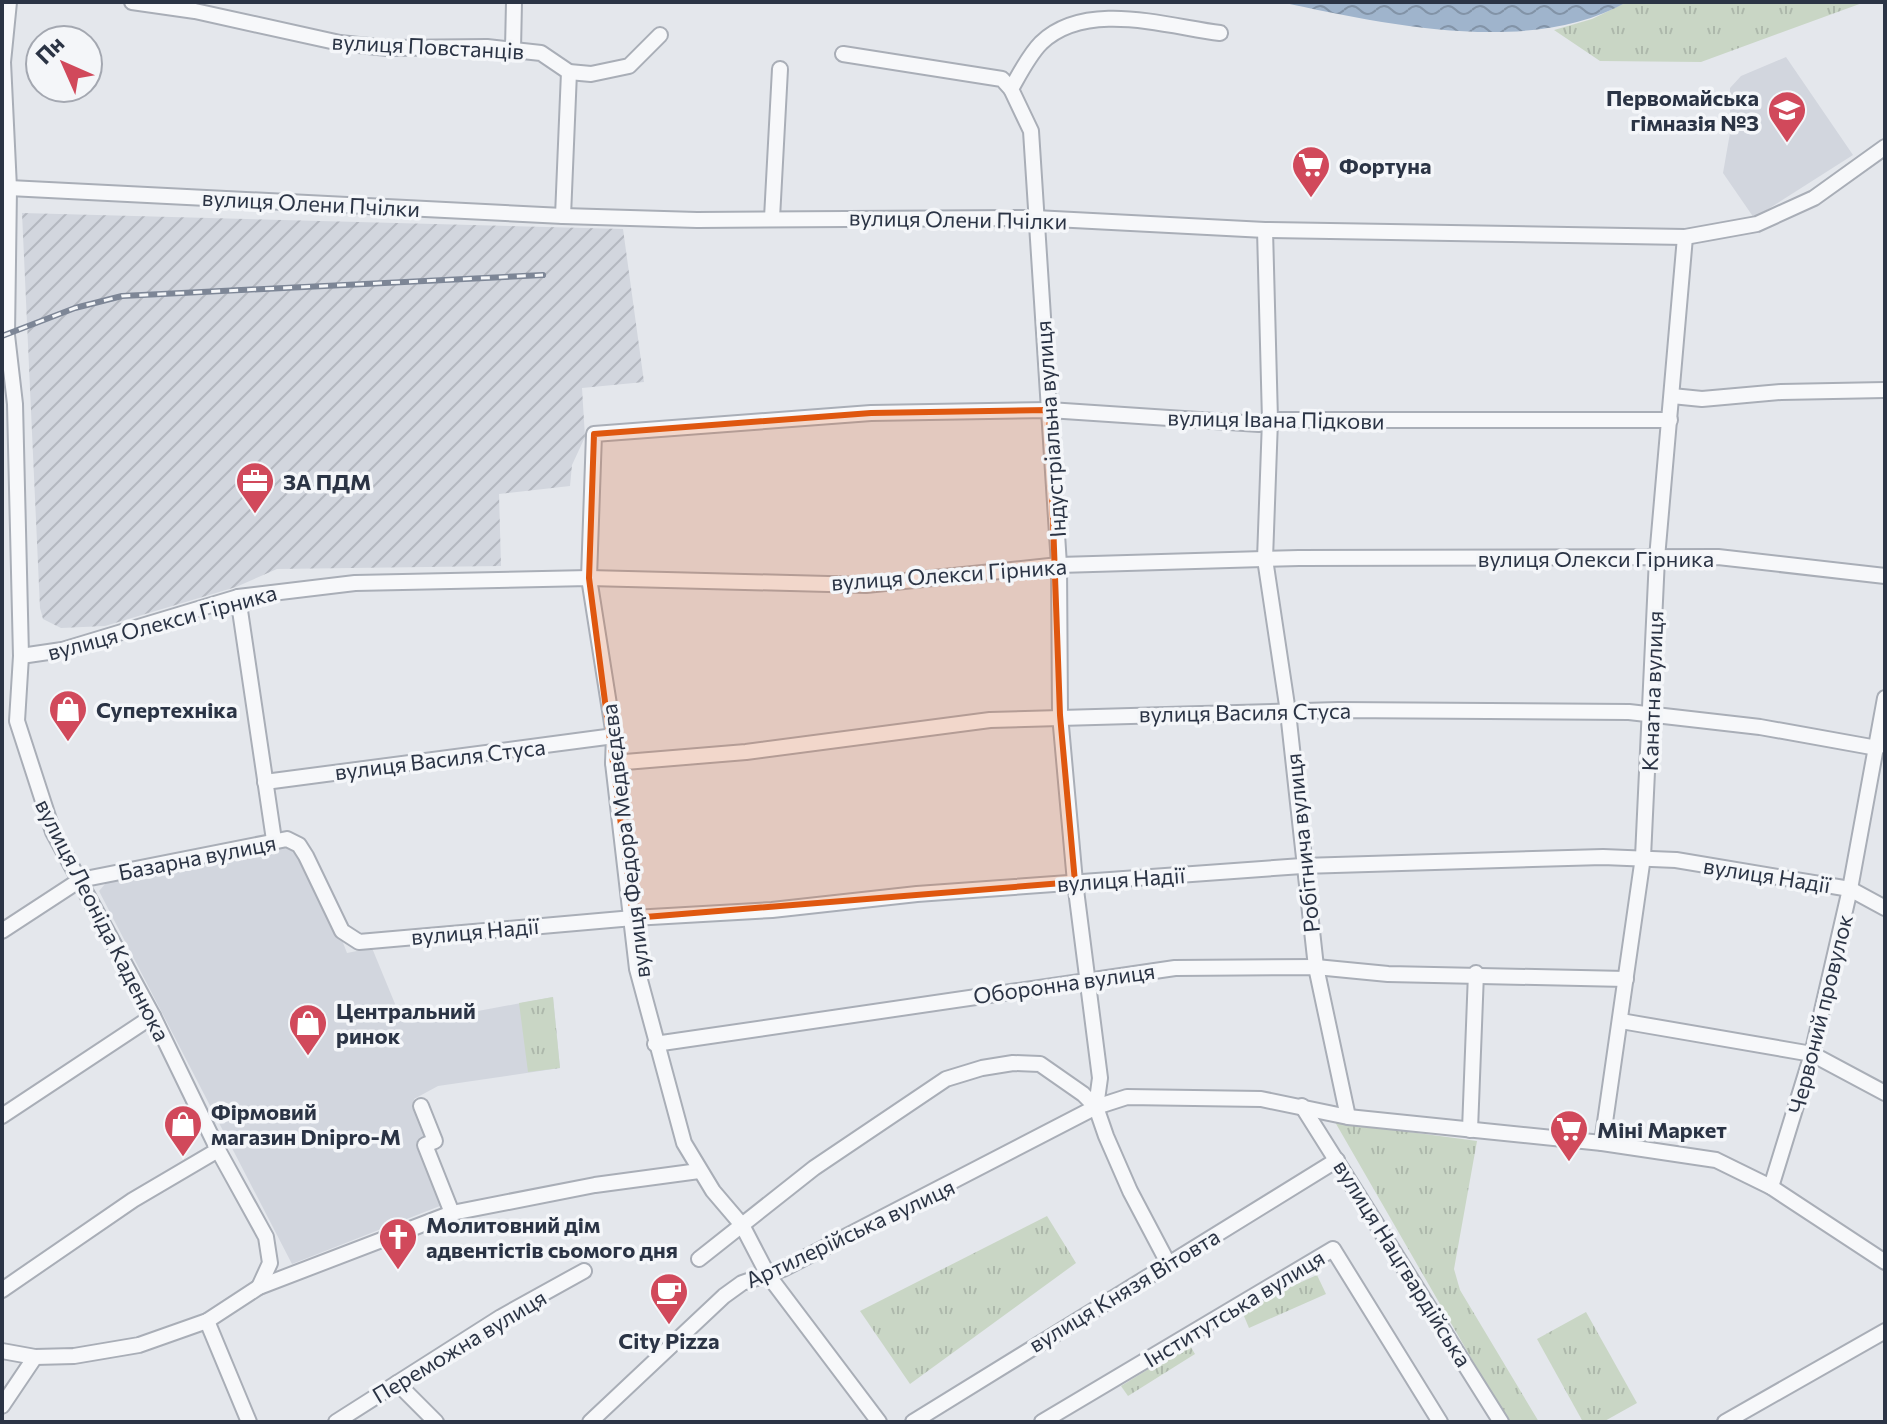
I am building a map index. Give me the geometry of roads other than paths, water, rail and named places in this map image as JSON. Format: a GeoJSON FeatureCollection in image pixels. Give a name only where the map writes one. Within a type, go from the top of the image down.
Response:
{"type":"FeatureCollection","features":[{"type":"Feature","properties":{"kind":"street","name":"вулиця Леоніда Каденюка"},"geometry":{"type":"LineString","coordinates":[[9,2],[3,62],[9,188],[7,335],[15,404],[21,656],[17,721],[53,832],[153,1016],[218,1150],[270,1246],[270,1263],[259,1287]]}},
{"type":"Feature","properties":{"kind":"street","name":"вулиця Повстанців"},"geometry":{"type":"LineString","coordinates":[[132,2],[195,11],[340,43],[513,49],[541,53],[569,72]]}},
{"type":"Feature","properties":{"kind":"street"},"geometry":{"type":"LineString","coordinates":[[513,49],[514,2]]}},
{"type":"Feature","properties":{"kind":"street"},"geometry":{"type":"LineString","coordinates":[[843,54],[1002,79],[1011,89],[1041,43],[1080,20],[1105,18],[1220,33]]}},
{"type":"Feature","properties":{"kind":"street"},"geometry":{"type":"LineString","coordinates":[[563,216],[569,72],[591,74],[622,69],[640,57],[660,35]]}},
{"type":"Feature","properties":{"kind":"street"},"geometry":{"type":"LineString","coordinates":[[772,218],[780,69]]}},
{"type":"Feature","properties":{"kind":"street","name":"Індустріальна вулиця"},"geometry":{"type":"LineString","coordinates":[[1011,89],[1031,131],[1059,565],[1060,715],[1075,882],[1100,1078],[1096,1107]]}},
{"type":"Feature","properties":{"kind":"street","name":"вулиця Олени Пчілки"},"geometry":{"type":"LineString","coordinates":[[9,188],[563,216],[1035,218],[1265,230],[1685,237],[1757,224],[1771,218],[1814,198],[1885,147]]}},
{"type":"Feature","properties":{"kind":"street","name":"Робітнича вулиця"},"geometry":{"type":"LineString","coordinates":[[1265,230],[1270,420],[1265,559],[1288,712],[1302,866],[1316,967],[1348,1117]]}},
{"type":"Feature","properties":{"kind":"street","name":"Канатна вулиця"},"geometry":{"type":"LineString","coordinates":[[1602,1143],[1643,857],[1657,558],[1685,237]]}},
{"type":"Feature","properties":{"kind":"street"},"geometry":{"type":"LineString","coordinates":[[1672,396],[1702,399],[1781,392],[1885,390]]}},
{"type":"Feature","properties":{"kind":"street","name":"вулиця Івана Підкови"},"geometry":{"type":"LineString","coordinates":[[594,434],[871,413],[1049,410],[1259,424],[1270,420],[1670,420]]}},
{"type":"Feature","properties":{"kind":"street","name":"вулиця Федора Медвєдєва"},"geometry":{"type":"LineString","coordinates":[[594,434],[589,578],[614,736],[613,763],[637,969],[655,1044],[684,1143],[699,1171],[742,1225],[768,1275],[879,1422]]}},
{"type":"Feature","properties":{"kind":"street","name":"вулиця Олекси Гірника"},"geometry":{"type":"LineString","coordinates":[[21,656],[62,650],[238,597],[355,583],[589,578],[866,585],[1059,565],[1265,559],[1718,557],[1885,576]]}},
{"type":"Feature","properties":{"kind":"street"},"geometry":{"type":"LineString","coordinates":[[238,597],[274,840]]}},
{"type":"Feature","properties":{"kind":"street","name":"Червоний провулок"},"geometry":{"type":"LineString","coordinates":[[1771,1187],[1812,1054],[1850,889],[1885,698]]}},
{"type":"Feature","properties":{"kind":"street","name":"вулиця Василя Стуса"},"geometry":{"type":"LineString","coordinates":[[613,763],[746,752],[990,720],[1060,715],[1288,712],[1652,715],[1760,727],[1877,748]]}},
{"type":"Feature","properties":{"kind":"street"},"geometry":{"type":"LineString","coordinates":[[2,727],[17,721]]}},
{"type":"Feature","properties":{"kind":"street","name":"вулиця Василя Стуса"},"geometry":{"type":"LineString","coordinates":[[265,782],[614,736]]}},
{"type":"Feature","properties":{"kind":"street","name":"Базарна вулиця"},"geometry":{"type":"LineString","coordinates":[[80,880],[287,839],[299,845],[336,922],[352,940]]}},
{"type":"Feature","properties":{"kind":"street","name":"вулиця Надії"},"geometry":{"type":"LineString","coordinates":[[352,940],[772,910],[1075,882],[1302,866],[1643,857],[1850,889],[1885,908]]}},
{"type":"Feature","properties":{"kind":"street"},"geometry":{"type":"LineString","coordinates":[[2,931],[80,880]]}},
{"type":"Feature","properties":{"kind":"street","name":"Оборонна вулиця"},"geometry":{"type":"LineString","coordinates":[[655,1044],[1175,968],[1316,967],[1388,974],[1476,973],[1626,979]]}},
{"type":"Feature","properties":{"kind":"street"},"geometry":{"type":"LineString","coordinates":[[1470,1130],[1476,973]]}},
{"type":"Feature","properties":{"kind":"street"},"geometry":{"type":"LineString","coordinates":[[2,1116],[153,1016]]}},
{"type":"Feature","properties":{"kind":"street"},"geometry":{"type":"LineString","coordinates":[[1621,1021],[1812,1054],[1885,1093]]}},
{"type":"Feature","properties":{"kind":"street"},"geometry":{"type":"LineString","coordinates":[[699,1259],[870,1129],[946,1079],[997,1066],[1040,1064],[1096,1107],[1130,1191],[1168,1263]]}},
{"type":"Feature","properties":{"kind":"street","name":"Артилерійська вулиця"},"geometry":{"type":"LineString","coordinates":[[590,1422],[724,1296],[742,1283],[768,1275],[929,1197],[1096,1107],[1127,1097],[1261,1099],[1348,1117],[1602,1143],[1716,1160],[1771,1187],[1885,1262]]}},
{"type":"Feature","properties":{"kind":"street"},"geometry":{"type":"LineString","coordinates":[[421,1106],[435,1141],[425,1145],[452,1213]]}},
{"type":"Feature","properties":{"kind":"street","name":"вулиця Нацгвардійська"},"geometry":{"type":"LineString","coordinates":[[1302,1106],[1501,1422]]}},
{"type":"Feature","properties":{"kind":"street"},"geometry":{"type":"LineString","coordinates":[[2,1290],[133,1200],[218,1150]]}},
{"type":"Feature","properties":{"kind":"street","name":"вулиця Князя Вітовта"},"geometry":{"type":"LineString","coordinates":[[919,1420],[1337,1160]]}},
{"type":"Feature","properties":{"kind":"street"},"geometry":{"type":"LineString","coordinates":[[2,1351],[35,1357],[74,1356],[139,1345],[207,1321],[259,1287],[452,1213],[580,1188],[699,1171]]}},
{"type":"Feature","properties":{"kind":"street","name":"Інститутська вулиця"},"geometry":{"type":"LineString","coordinates":[[1042,1422],[1333,1249],[1440,1422]]}},
{"type":"Feature","properties":{"kind":"street","name":"Переможна вулиця"},"geometry":{"type":"LineString","coordinates":[[336,1422],[501,1317],[584,1271]]}},
{"type":"Feature","properties":{"kind":"street"},"geometry":{"type":"LineString","coordinates":[[207,1321],[249,1422]]}},
{"type":"Feature","properties":{"kind":"street"},"geometry":{"type":"LineString","coordinates":[[1725,1422],[1885,1331]]}},
{"type":"Feature","properties":{"kind":"street"},"geometry":{"type":"LineString","coordinates":[[2,1406],[35,1357]]}},
{"type":"Feature","properties":{"kind":"street"},"geometry":{"type":"LineString","coordinates":[[397,1383],[436,1422]]}},
{"type":"Feature","properties":{"kind":"water"},"geometry":{"type":"Polygon","coordinates":[[[1280,2],[1627,2],[1588,19],[1546,28],[1502,32],[1410,26],[1280,2]]]}},
{"type":"Feature","properties":{"kind":"railway"},"geometry":{"type":"LineString","coordinates":[[2,336],[75,308],[122,296],[543,275]]}},
{"type":"Feature","properties":{"kind":"place","name":"Первомайська гімназія №3"},"geometry":{"type":"Point","coordinates":[1787,144]}},
{"type":"Feature","properties":{"kind":"place","name":"Фортуна"},"geometry":{"type":"Point","coordinates":[1311,199]}},
{"type":"Feature","properties":{"kind":"place","name":"ЗА ПДМ"},"geometry":{"type":"Point","coordinates":[255,515]}},
{"type":"Feature","properties":{"kind":"place","name":"Супертехніка"},"geometry":{"type":"Point","coordinates":[68,743]}},
{"type":"Feature","properties":{"kind":"place","name":"Центральний ринок"},"geometry":{"type":"Point","coordinates":[308,1057]}},
{"type":"Feature","properties":{"kind":"place","name":"Фірмовий магазин Dnipro-M"},"geometry":{"type":"Point","coordinates":[183,1158]}},
{"type":"Feature","properties":{"kind":"place","name":"Міні Маркет"},"geometry":{"type":"Point","coordinates":[1569,1163]}},
{"type":"Feature","properties":{"kind":"place","name":"Молитовний дім адвентістів сьомого дня"},"geometry":{"type":"Point","coordinates":[398,1271]}},
{"type":"Feature","properties":{"kind":"place","name":"City Pizza"},"geometry":{"type":"Point","coordinates":[669,1326]}}]}
